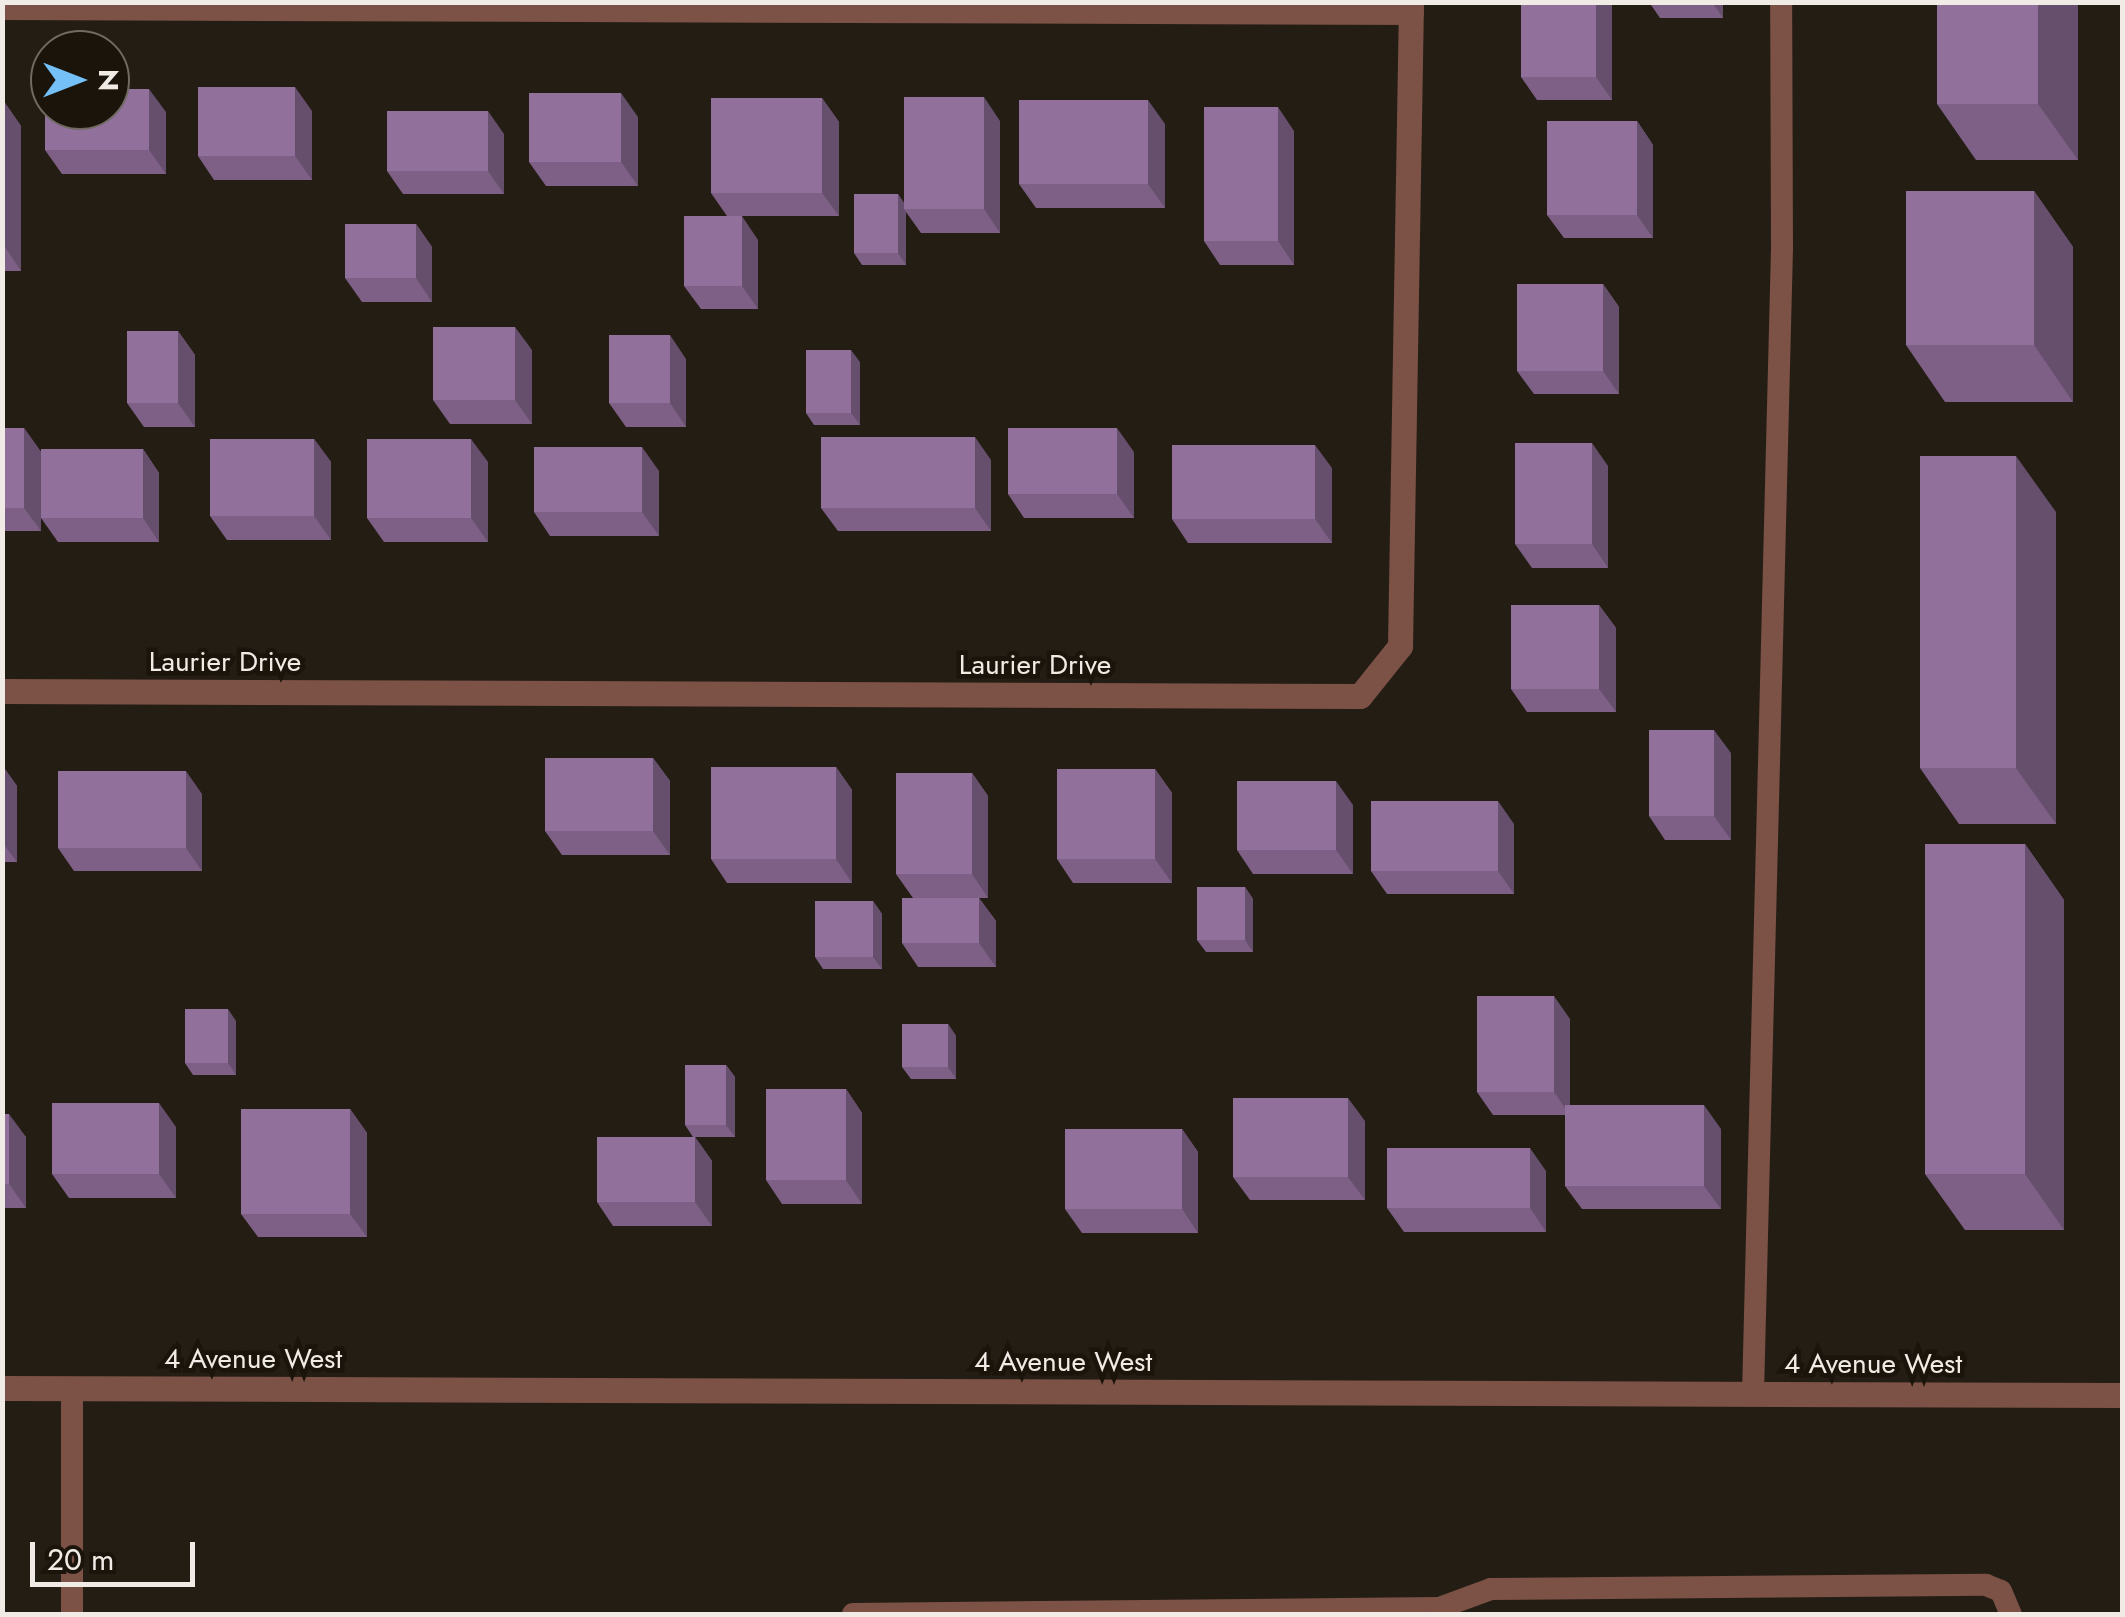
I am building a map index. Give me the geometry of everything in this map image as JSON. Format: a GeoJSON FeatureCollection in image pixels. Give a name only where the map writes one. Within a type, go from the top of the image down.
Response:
{"type":"FeatureCollection","features":[{"type":"Feature","properties":{"kind":"street"},"geometry":{"type":"LineString","coordinates":[[2,7],[1411,7]]}},
{"type":"Feature","properties":{"kind":"street","name":"Laurier Drive"},"geometry":{"type":"LineString","coordinates":[[2,691],[1360,696],[1400,646],[1411,7]]}},
{"type":"Feature","properties":{"kind":"street","name":"4 Avenue West"},"geometry":{"type":"LineString","coordinates":[[2,1388],[2122,1395]]}},
{"type":"Feature","properties":{"kind":"lane"},"geometry":{"type":"LineString","coordinates":[[1753,1394],[1782,248],[1781,2]]}},
{"type":"Feature","properties":{"kind":"lane"},"geometry":{"type":"LineString","coordinates":[[72,1388],[72,1614]]}},
{"type":"Feature","properties":{"kind":"lane"},"geometry":{"type":"LineString","coordinates":[[852,1614],[1438,1608],[1491,1589],[1986,1586],[2001,1591],[2011,1614]]}},
{"type":"Feature","properties":{"kind":"building"},"geometry":{"type":"Polygon","coordinates":[[[1521,2],[1596,2],[1596,77],[1521,77],[1521,2]]]}},
{"type":"Feature","properties":{"kind":"building"},"geometry":{"type":"Polygon","coordinates":[[[1937,2],[2038,2],[2038,104],[1937,104],[1937,2]]]}},
{"type":"Feature","properties":{"kind":"building"},"geometry":{"type":"Polygon","coordinates":[[[198,87],[295,87],[295,156],[198,156],[198,87]]]}},
{"type":"Feature","properties":{"kind":"building"},"geometry":{"type":"Polygon","coordinates":[[[130,89],[149,89],[149,150],[45,150],[45,130],[130,130],[130,89]]]}},
{"type":"Feature","properties":{"kind":"building"},"geometry":{"type":"Polygon","coordinates":[[[529,93],[621,93],[621,162],[529,162],[529,93]]]}},
{"type":"Feature","properties":{"kind":"building"},"geometry":{"type":"Polygon","coordinates":[[[904,97],[984,97],[984,209],[904,209],[904,97]]]}},
{"type":"Feature","properties":{"kind":"building"},"geometry":{"type":"Polygon","coordinates":[[[711,98],[822,98],[822,193],[711,193],[711,98]]]}},
{"type":"Feature","properties":{"kind":"building"},"geometry":{"type":"Polygon","coordinates":[[[1019,100],[1148,100],[1148,184],[1019,184],[1019,100]]]}},
{"type":"Feature","properties":{"kind":"building"},"geometry":{"type":"Polygon","coordinates":[[[2,103],[5,103],[2,247],[2,103]]]}},
{"type":"Feature","properties":{"kind":"building"},"geometry":{"type":"Polygon","coordinates":[[[1204,107],[1278,107],[1278,241],[1204,241],[1204,107]]]}},
{"type":"Feature","properties":{"kind":"building"},"geometry":{"type":"Polygon","coordinates":[[[387,111],[488,111],[488,171],[387,171],[387,111]]]}},
{"type":"Feature","properties":{"kind":"building"},"geometry":{"type":"Polygon","coordinates":[[[1547,121],[1637,121],[1637,215],[1547,215],[1547,121]]]}},
{"type":"Feature","properties":{"kind":"building"},"geometry":{"type":"Polygon","coordinates":[[[1906,191],[2034,191],[2034,345],[1906,345],[1906,191]]]}},
{"type":"Feature","properties":{"kind":"building"},"geometry":{"type":"Polygon","coordinates":[[[854,194],[898,194],[898,253],[854,253],[854,194]]]}},
{"type":"Feature","properties":{"kind":"building"},"geometry":{"type":"Polygon","coordinates":[[[684,216],[742,216],[742,286],[684,286],[684,216]]]}},
{"type":"Feature","properties":{"kind":"building"},"geometry":{"type":"Polygon","coordinates":[[[345,224],[416,224],[416,278],[345,278],[345,224]]]}},
{"type":"Feature","properties":{"kind":"building"},"geometry":{"type":"Polygon","coordinates":[[[1517,284],[1603,284],[1603,371],[1517,371],[1517,284]]]}},
{"type":"Feature","properties":{"kind":"building"},"geometry":{"type":"Polygon","coordinates":[[[433,327],[515,327],[515,400],[433,400],[433,327]]]}},
{"type":"Feature","properties":{"kind":"building"},"geometry":{"type":"Polygon","coordinates":[[[127,331],[178,331],[178,403],[127,403],[127,331]]]}},
{"type":"Feature","properties":{"kind":"building"},"geometry":{"type":"Polygon","coordinates":[[[609,335],[670,335],[670,403],[609,403],[609,335]]]}},
{"type":"Feature","properties":{"kind":"building"},"geometry":{"type":"Polygon","coordinates":[[[806,350],[851,350],[851,413],[806,413],[806,350]]]}},
{"type":"Feature","properties":{"kind":"building"},"geometry":{"type":"Polygon","coordinates":[[[2,428],[24,428],[24,508],[2,508],[2,428]]]}},
{"type":"Feature","properties":{"kind":"building"},"geometry":{"type":"Polygon","coordinates":[[[1008,428],[1117,428],[1117,494],[1008,494],[1008,428]]]}},
{"type":"Feature","properties":{"kind":"building"},"geometry":{"type":"Polygon","coordinates":[[[821,437],[975,437],[975,508],[821,508],[821,437]]]}},
{"type":"Feature","properties":{"kind":"building"},"geometry":{"type":"Polygon","coordinates":[[[210,439],[314,439],[314,516],[210,516],[210,439]]]}},
{"type":"Feature","properties":{"kind":"building"},"geometry":{"type":"Polygon","coordinates":[[[367,439],[471,439],[471,518],[367,518],[367,439]]]}},
{"type":"Feature","properties":{"kind":"building"},"geometry":{"type":"Polygon","coordinates":[[[1515,443],[1592,443],[1592,544],[1515,544],[1515,443]]]}},
{"type":"Feature","properties":{"kind":"building"},"geometry":{"type":"Polygon","coordinates":[[[1172,445],[1315,445],[1315,519],[1172,519],[1172,445]]]}},
{"type":"Feature","properties":{"kind":"building"},"geometry":{"type":"Polygon","coordinates":[[[534,447],[642,447],[642,512],[534,512],[534,447]]]}},
{"type":"Feature","properties":{"kind":"building"},"geometry":{"type":"Polygon","coordinates":[[[41,449],[143,449],[143,518],[41,518],[41,449]]]}},
{"type":"Feature","properties":{"kind":"building"},"geometry":{"type":"Polygon","coordinates":[[[1920,456],[2016,456],[2016,768],[1920,768],[1920,456]]]}},
{"type":"Feature","properties":{"kind":"building"},"geometry":{"type":"Polygon","coordinates":[[[1511,605],[1599,605],[1599,689],[1511,689],[1511,605]]]}},
{"type":"Feature","properties":{"kind":"building"},"geometry":{"type":"Polygon","coordinates":[[[1649,730],[1714,730],[1714,816],[1649,816],[1649,730]]]}},
{"type":"Feature","properties":{"kind":"building"},"geometry":{"type":"Polygon","coordinates":[[[545,758],[653,758],[653,831],[545,831],[545,758]]]}},
{"type":"Feature","properties":{"kind":"building"},"geometry":{"type":"Polygon","coordinates":[[[711,767],[836,767],[836,859],[711,859],[711,767]]]}},
{"type":"Feature","properties":{"kind":"building"},"geometry":{"type":"Polygon","coordinates":[[[1057,769],[1155,769],[1155,859],[1057,859],[1057,769]]]}},
{"type":"Feature","properties":{"kind":"building"},"geometry":{"type":"Polygon","coordinates":[[[58,771],[186,771],[186,848],[58,848],[58,771]]]}},
{"type":"Feature","properties":{"kind":"building"},"geometry":{"type":"Polygon","coordinates":[[[896,773],[972,773],[972,874],[896,874],[896,773]]]}},
{"type":"Feature","properties":{"kind":"building"},"geometry":{"type":"Polygon","coordinates":[[[1237,781],[1336,781],[1336,850],[1237,850],[1237,781]]]}},
{"type":"Feature","properties":{"kind":"building"},"geometry":{"type":"Polygon","coordinates":[[[1371,801],[1498,801],[1498,871],[1371,871],[1371,801]]]}},
{"type":"Feature","properties":{"kind":"building"},"geometry":{"type":"Polygon","coordinates":[[[1925,844],[2025,844],[2025,1174],[1925,1174],[1925,844]]]}},
{"type":"Feature","properties":{"kind":"building"},"geometry":{"type":"Polygon","coordinates":[[[1197,887],[1245,887],[1245,940],[1197,940],[1197,887]]]}},
{"type":"Feature","properties":{"kind":"building"},"geometry":{"type":"Polygon","coordinates":[[[902,898],[979,898],[979,943],[902,943],[902,898]]]}},
{"type":"Feature","properties":{"kind":"building"},"geometry":{"type":"Polygon","coordinates":[[[815,901],[873,901],[873,957],[815,957],[815,901]]]}},
{"type":"Feature","properties":{"kind":"building"},"geometry":{"type":"Polygon","coordinates":[[[1477,996],[1554,996],[1554,1092],[1477,1092],[1477,996]]]}},
{"type":"Feature","properties":{"kind":"building"},"geometry":{"type":"Polygon","coordinates":[[[185,1009],[228,1009],[228,1063],[185,1063],[185,1009]]]}},
{"type":"Feature","properties":{"kind":"building"},"geometry":{"type":"Polygon","coordinates":[[[902,1024],[948,1024],[948,1067],[902,1067],[902,1024]]]}},
{"type":"Feature","properties":{"kind":"building"},"geometry":{"type":"Polygon","coordinates":[[[685,1065],[726,1065],[726,1125],[685,1125],[685,1065]]]}},
{"type":"Feature","properties":{"kind":"building"},"geometry":{"type":"Polygon","coordinates":[[[766,1089],[846,1089],[846,1180],[766,1180],[766,1089]]]}},
{"type":"Feature","properties":{"kind":"building"},"geometry":{"type":"Polygon","coordinates":[[[1233,1098],[1348,1098],[1348,1177],[1233,1177],[1233,1098]]]}},
{"type":"Feature","properties":{"kind":"building"},"geometry":{"type":"Polygon","coordinates":[[[52,1103],[159,1103],[159,1174],[52,1174],[52,1103]]]}},
{"type":"Feature","properties":{"kind":"building"},"geometry":{"type":"Polygon","coordinates":[[[1565,1105],[1704,1105],[1704,1186],[1565,1186],[1565,1105]]]}},
{"type":"Feature","properties":{"kind":"building"},"geometry":{"type":"Polygon","coordinates":[[[241,1109],[350,1109],[350,1214],[241,1214],[241,1109]]]}},
{"type":"Feature","properties":{"kind":"building"},"geometry":{"type":"Polygon","coordinates":[[[2,1114],[9,1114],[9,1184],[2,1184],[2,1114]]]}},
{"type":"Feature","properties":{"kind":"building"},"geometry":{"type":"Polygon","coordinates":[[[1065,1129],[1182,1129],[1182,1209],[1065,1209],[1065,1129]]]}},
{"type":"Feature","properties":{"kind":"building"},"geometry":{"type":"Polygon","coordinates":[[[597,1137],[695,1137],[695,1202],[597,1202],[597,1137]]]}},
{"type":"Feature","properties":{"kind":"building"},"geometry":{"type":"Polygon","coordinates":[[[1387,1148],[1530,1148],[1530,1208],[1387,1208],[1387,1148]]]}}]}
